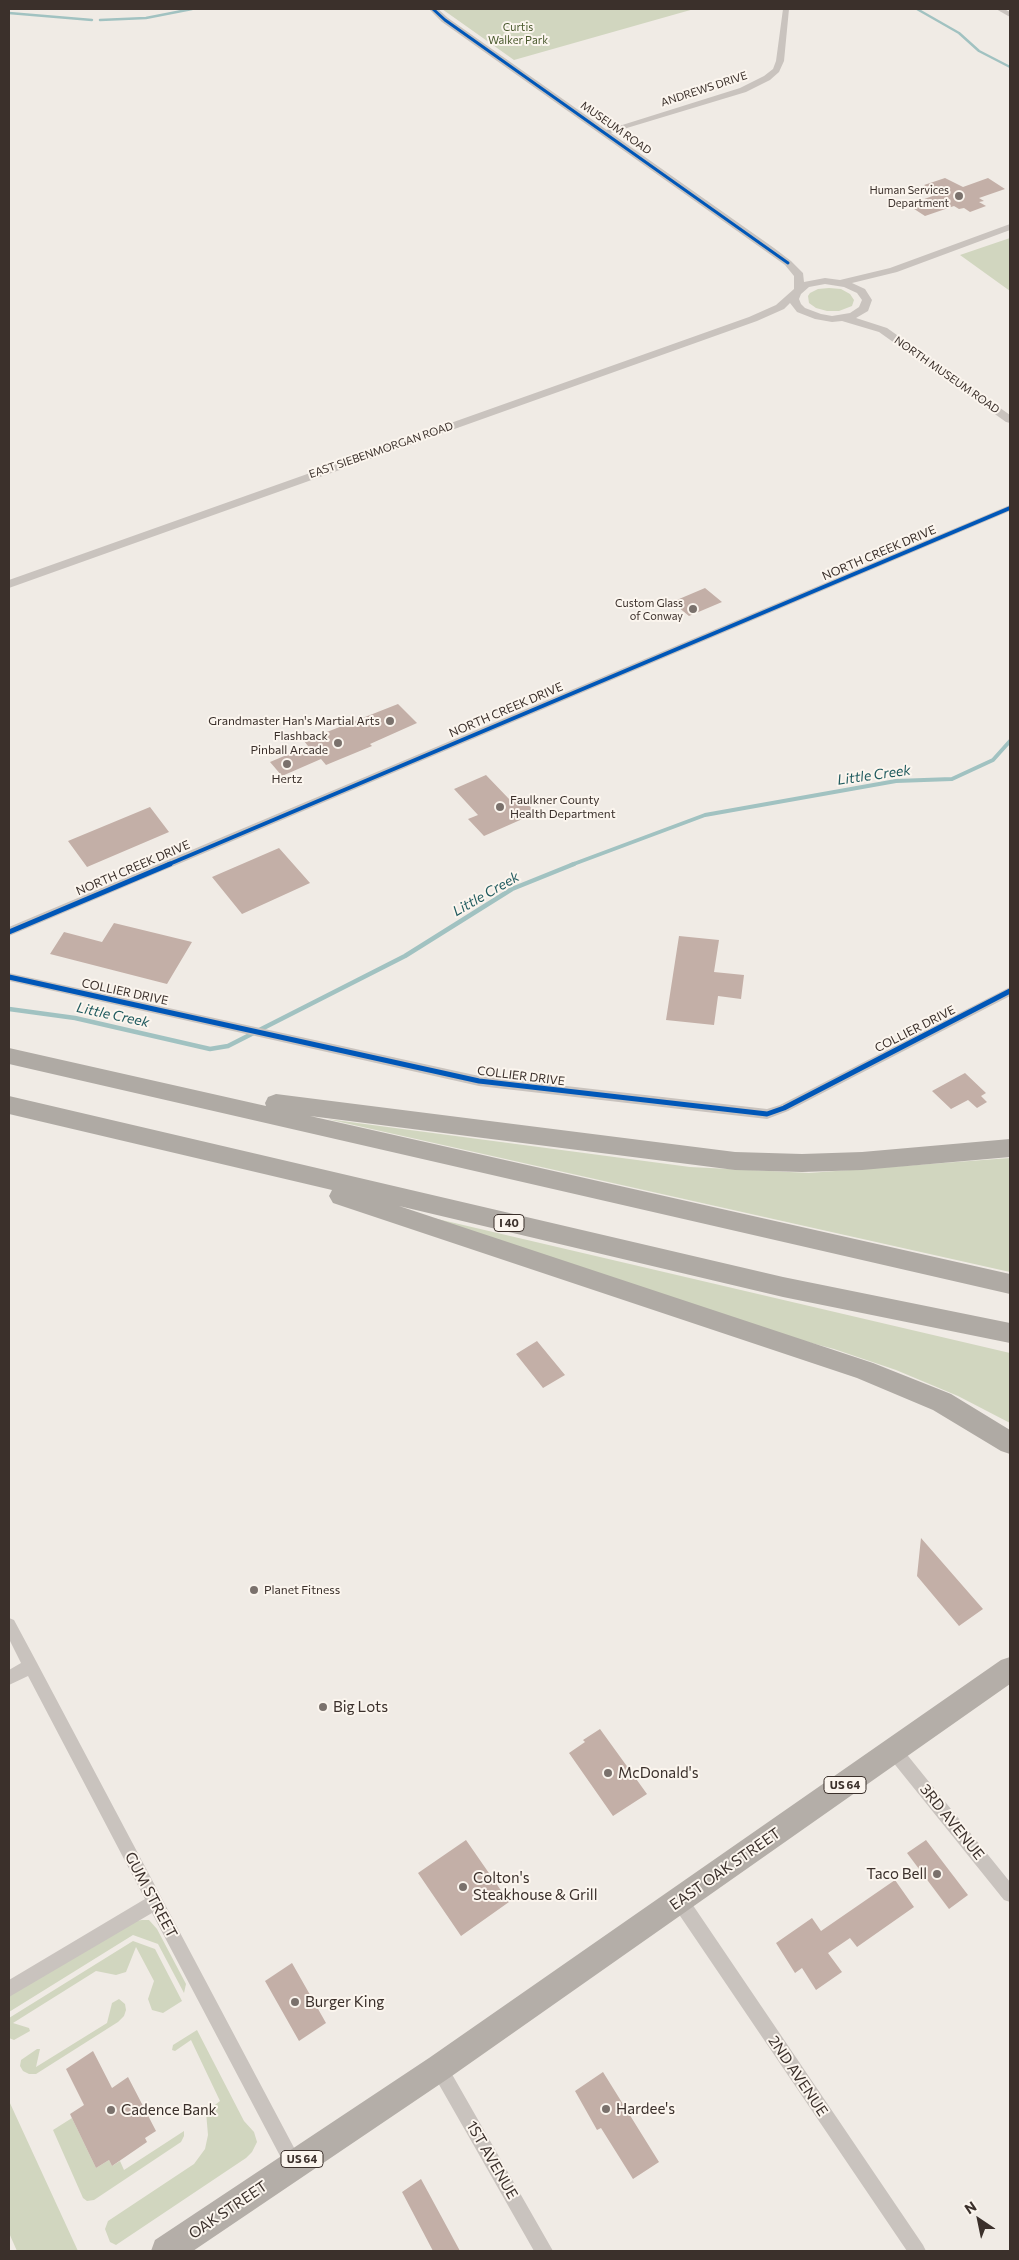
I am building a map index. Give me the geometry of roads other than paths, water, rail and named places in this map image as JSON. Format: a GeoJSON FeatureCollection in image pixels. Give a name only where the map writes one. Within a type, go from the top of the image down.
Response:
{"type":"FeatureCollection","features":[{"type":"Feature","properties":{"kind":"highway"},"geometry":{"type":"LineString","coordinates":[[9,1056],[1010,1284]]}},
{"type":"Feature","properties":{"kind":"highway"},"geometry":{"type":"LineString","coordinates":[[142,1086],[736,1161],[802,1163],[862,1161],[1010,1148]]}},
{"type":"Feature","properties":{"kind":"highway","name":"I 40"},"geometry":{"type":"LineString","coordinates":[[9,1105],[783,1287],[1010,1333]]}},
{"type":"Feature","properties":{"kind":"highway"},"geometry":{"type":"LineString","coordinates":[[202,1150],[864,1370],[942,1402],[1010,1443]]}},
{"type":"Feature","properties":{"kind":"highway","name":"EAST OAK STREET"},"geometry":{"type":"LineString","coordinates":[[439,2068],[1010,1669]]}},
{"type":"Feature","properties":{"kind":"highway","name":"OAK STREET"},"geometry":{"type":"LineString","coordinates":[[166,2251],[439,2068]]}},
{"type":"Feature","properties":{"kind":"street","name":"MUSEUM ROAD"},"geometry":{"type":"LineString","coordinates":[[433,9],[452,25],[788,263],[869,294]]}},
{"type":"Feature","properties":{"kind":"street","name":"ANDREWS DRIVE"},"geometry":{"type":"LineString","coordinates":[[604,132],[743,90],[767,78],[776,70],[780,61],[786,9]]}},
{"type":"Feature","properties":{"kind":"street"},"geometry":{"type":"LineString","coordinates":[[999,9],[1010,15]]}},
{"type":"Feature","properties":{"kind":"street"},"geometry":{"type":"LineString","coordinates":[[798,291],[815,282],[838,282],[893,270],[1010,228]]}},
{"type":"Feature","properties":{"kind":"street","name":"MUSEUM ROAD"},"geometry":{"type":"LineString","coordinates":[[788,263],[799,275],[798,291],[794,299],[801,310],[819,317]]}},
{"type":"Feature","properties":{"kind":"street"},"geometry":{"type":"LineString","coordinates":[[844,318],[860,313],[869,294],[893,270]]}},
{"type":"Feature","properties":{"kind":"street","name":"EAST SIEBENMORGAN ROAD"},"geometry":{"type":"LineString","coordinates":[[9,584],[753,319],[780,307],[798,291]]}},
{"type":"Feature","properties":{"kind":"street","name":"NORTH MUSEUM ROAD"},"geometry":{"type":"LineString","coordinates":[[869,294],[870,315],[883,330],[1010,420]]}},
{"type":"Feature","properties":{"kind":"street","name":"EAST SIEBENMORGAN ROAD"},"geometry":{"type":"LineString","coordinates":[[753,319],[791,314],[819,317]]}},
{"type":"Feature","properties":{"kind":"street","name":"NORTH MUSEUM ROAD"},"geometry":{"type":"LineString","coordinates":[[819,317],[844,318],[883,330]]}},
{"type":"Feature","properties":{"kind":"street","name":"NORTH CREEK DRIVE"},"geometry":{"type":"LineString","coordinates":[[9,932],[1010,508]]}},
{"type":"Feature","properties":{"kind":"street","name":"COLLIER DRIVE"},"geometry":{"type":"LineString","coordinates":[[9,978],[480,1081],[767,1114],[784,1108],[1010,991]]}},
{"type":"Feature","properties":{"kind":"street","name":"GUM STREET"},"geometry":{"type":"LineString","coordinates":[[9,1625],[294,2165]]}},
{"type":"Feature","properties":{"kind":"street"},"geometry":{"type":"LineString","coordinates":[[9,1678],[31,1666]]}},
{"type":"Feature","properties":{"kind":"street","name":"3RD AVENUE"},"geometry":{"type":"LineString","coordinates":[[894,1751],[1010,1894]]}},
{"type":"Feature","properties":{"kind":"street","name":"2ND AVENUE"},"geometry":{"type":"LineString","coordinates":[[680,1901],[917,2251]]}},
{"type":"Feature","properties":{"kind":"street"},"geometry":{"type":"LineString","coordinates":[[9,1989],[155,1902]]}},
{"type":"Feature","properties":{"kind":"street","name":"1ST AVENUE"},"geometry":{"type":"LineString","coordinates":[[439,2068],[544,2251]]}},
{"type":"Feature","properties":{"kind":"waterway"},"geometry":{"type":"LineString","coordinates":[[100,20],[146,18],[192,9]]}},
{"type":"Feature","properties":{"kind":"waterway"},"geometry":{"type":"LineString","coordinates":[[917,9],[959,33],[979,51],[1010,67]]}},
{"type":"Feature","properties":{"kind":"waterway"},"geometry":{"type":"LineString","coordinates":[[9,13],[92,20]]}},
{"type":"Feature","properties":{"kind":"waterway","name":"Little Creek"},"geometry":{"type":"LineString","coordinates":[[571,865],[705,815],[896,781],[952,779],[993,760],[1010,741]]}},
{"type":"Feature","properties":{"kind":"waterway","name":"Little Creek"},"geometry":{"type":"LineString","coordinates":[[9,1009],[75,1018],[210,1049],[228,1046],[405,956],[512,889],[574,864]]}},
{"type":"Feature","properties":{"kind":"place","name":"Human Services Department"},"geometry":{"type":"Point","coordinates":[959,196]}},
{"type":"Feature","properties":{"kind":"place","name":"Custom Glass of Conway"},"geometry":{"type":"Point","coordinates":[693,609]}},
{"type":"Feature","properties":{"kind":"place","name":"Grandmaster Han's Martial Arts"},"geometry":{"type":"Point","coordinates":[390,721]}},
{"type":"Feature","properties":{"kind":"place","name":"Flashback Pinball Arcade"},"geometry":{"type":"Point","coordinates":[338,743]}},
{"type":"Feature","properties":{"kind":"place","name":"Hertz"},"geometry":{"type":"Point","coordinates":[287,764]}},
{"type":"Feature","properties":{"kind":"place","name":"Faulkner County Health Department"},"geometry":{"type":"Point","coordinates":[500,807]}},
{"type":"Feature","properties":{"kind":"place","name":"Planet Fitness"},"geometry":{"type":"Point","coordinates":[254,1590]}},
{"type":"Feature","properties":{"kind":"place","name":"Big Lots"},"geometry":{"type":"Point","coordinates":[323,1707]}},
{"type":"Feature","properties":{"kind":"place","name":"McDonald's"},"geometry":{"type":"Point","coordinates":[608,1773]}},
{"type":"Feature","properties":{"kind":"place","name":"Taco Bell"},"geometry":{"type":"Point","coordinates":[937,1874]}},
{"type":"Feature","properties":{"kind":"place","name":"Colton's Steakhouse & Grill"},"geometry":{"type":"Point","coordinates":[463,1887]}},
{"type":"Feature","properties":{"kind":"place","name":"Burger King"},"geometry":{"type":"Point","coordinates":[295,2002]}},
{"type":"Feature","properties":{"kind":"place","name":"Hardee's"},"geometry":{"type":"Point","coordinates":[606,2109]}},
{"type":"Feature","properties":{"kind":"place","name":"Cadence Bank"},"geometry":{"type":"Point","coordinates":[111,2110]}},
{"type":"Feature","properties":{"kind":"park label","name":"Curtis Walker Park"},"geometry":{"type":"Point","coordinates":[518,33]}}]}
